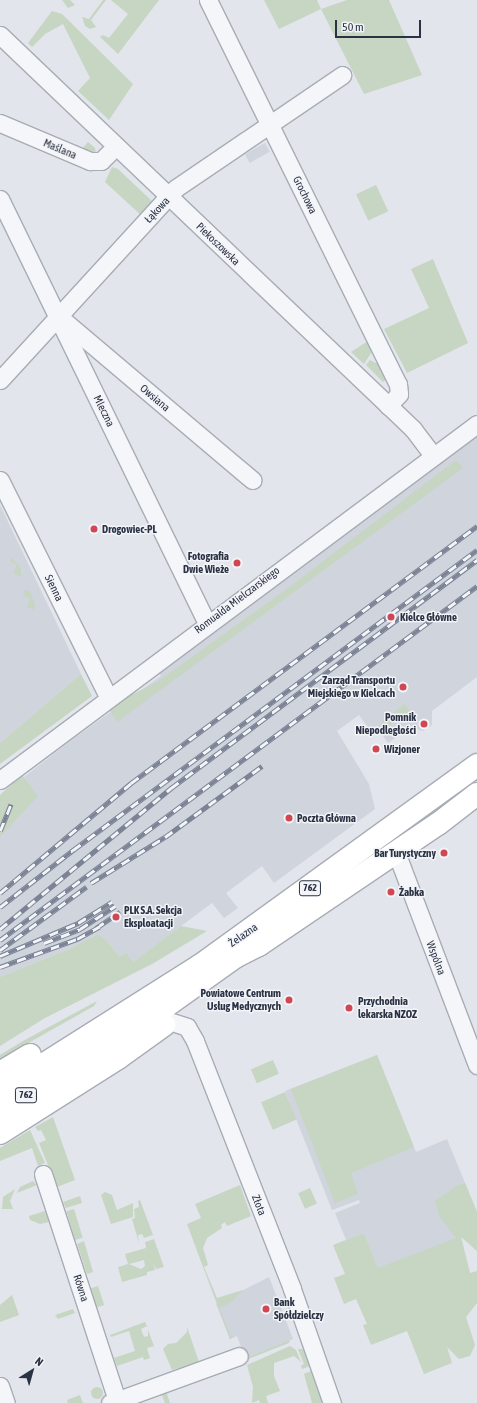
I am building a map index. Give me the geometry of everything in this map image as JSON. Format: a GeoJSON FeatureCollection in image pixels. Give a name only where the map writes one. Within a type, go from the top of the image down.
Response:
{"type":"FeatureCollection","features":[{"type":"Feature","properties":{"kind":"main road","name":"Żelazna"},"geometry":{"type":"LineString","coordinates":[[0,1092],[200,965],[477,765]]}},
{"type":"Feature","properties":{"kind":"main road","name":"Żelazna"},"geometry":{"type":"LineString","coordinates":[[0,1112],[145,1021],[235,957],[259,945],[396,852],[477,794]]}},
{"type":"Feature","properties":{"kind":"main road"},"geometry":{"type":"LineString","coordinates":[[0,1133],[118,1058],[169,1021],[240,965],[259,945]]}},
{"type":"Feature","properties":{"kind":"main road"},"geometry":{"type":"LineString","coordinates":[[0,1073],[123,998],[200,965]]}},
{"type":"Feature","properties":{"kind":"street","name":"Grochowa"},"geometry":{"type":"LineString","coordinates":[[208,0],[400,391],[388,406]]}},
{"type":"Feature","properties":{"kind":"street","name":"Piekoszowska"},"geometry":{"type":"LineString","coordinates":[[0,36],[416,433],[433,456]]}},
{"type":"Feature","properties":{"kind":"street","name":"Łąkowa"},"geometry":{"type":"LineString","coordinates":[[0,380],[176,188],[342,75]]}},
{"type":"Feature","properties":{"kind":"street","name":"Maślana"},"geometry":{"type":"LineString","coordinates":[[0,123],[90,161],[101,161],[116,146]]}},
{"type":"Feature","properties":{"kind":"street","name":"Mleczna"},"geometry":{"type":"LineString","coordinates":[[0,199],[59,316],[207,623]]}},
{"type":"Feature","properties":{"kind":"street","name":"Owsiana"},"geometry":{"type":"LineString","coordinates":[[59,316],[252,480]]}},
{"type":"Feature","properties":{"kind":"street","name":"Romualda Mielczarskiego"},"geometry":{"type":"LineString","coordinates":[[0,780],[207,623],[477,424]]}},
{"type":"Feature","properties":{"kind":"street","name":"Sienna"},"geometry":{"type":"LineString","coordinates":[[0,480],[108,697]]}},
{"type":"Feature","properties":{"kind":"street","name":"Wspólna"},"geometry":{"type":"LineString","coordinates":[[396,852],[477,1064]]}},
{"type":"Feature","properties":{"kind":"street","name":"Złota"},"geometry":{"type":"LineString","coordinates":[[169,1021],[187,1027],[196,1041],[295,1296],[332,1403]]}},
{"type":"Feature","properties":{"kind":"street","name":"Równa"},"geometry":{"type":"LineString","coordinates":[[43,1174],[115,1402]]}},
{"type":"Feature","properties":{"kind":"street"},"geometry":{"type":"LineString","coordinates":[[115,1402],[239,1356]]}},
{"type":"Feature","properties":{"kind":"street"},"geometry":{"type":"LineString","coordinates":[[0,1386],[6,1403]]}},
{"type":"Feature","properties":{"kind":"shaded area"},"geometry":{"type":"Polygon","coordinates":[[[265,143],[270,152],[250,163],[245,154],[265,143]]]}},
{"type":"Feature","properties":{"kind":"shaded area"},"geometry":{"type":"Polygon","coordinates":[[[477,431],[477,677],[432,711],[432,725],[423,731],[411,727],[388,743],[376,726],[370,730],[359,715],[337,731],[369,784],[375,809],[274,883],[262,866],[226,893],[238,908],[224,918],[212,903],[133,962],[120,957],[104,938],[98,934],[67,950],[0,977],[0,796],[70,741],[161,676],[156,669],[477,431]]]}},
{"type":"Feature","properties":{"kind":"shaded area"},"geometry":{"type":"Polygon","coordinates":[[[0,505],[81,674],[0,743],[0,505]]]}},
{"type":"Feature","properties":{"kind":"shaded area"},"geometry":{"type":"Polygon","coordinates":[[[377,1055],[416,1152],[447,1139],[477,1212],[461,1237],[470,1274],[378,1268],[364,1233],[346,1240],[335,1213],[360,1203],[359,1200],[332,1210],[285,1091],[377,1055]]]}},
{"type":"Feature","properties":{"kind":"shaded area"},"geometry":{"type":"Polygon","coordinates":[[[269,1277],[293,1339],[245,1358],[237,1336],[230,1339],[216,1304],[269,1277]]]}},
{"type":"Feature","properties":{"kind":"green space"},"geometry":{"type":"Polygon","coordinates":[[[62,0],[70,0],[75,5],[68,8],[62,0]]]}},
{"type":"Feature","properties":{"kind":"green space"},"geometry":{"type":"Polygon","coordinates":[[[103,0],[106,0],[91,20],[96,27],[90,29],[85,26],[82,17],[89,19],[103,0]]]}},
{"type":"Feature","properties":{"kind":"green space"},"geometry":{"type":"Polygon","coordinates":[[[111,0],[159,0],[118,54],[100,37],[103,35],[109,38],[128,14],[111,0]]]}},
{"type":"Feature","properties":{"kind":"green space"},"geometry":{"type":"Polygon","coordinates":[[[264,0],[317,0],[321,9],[279,29],[264,0]]]}},
{"type":"Feature","properties":{"kind":"green space"},"geometry":{"type":"Polygon","coordinates":[[[347,0],[389,0],[422,75],[364,94],[321,9],[347,0]]]}},
{"type":"Feature","properties":{"kind":"green space"},"geometry":{"type":"Polygon","coordinates":[[[52,11],[62,14],[133,84],[109,120],[78,91],[90,78],[63,24],[45,34],[32,47],[28,43],[52,11]]]}},
{"type":"Feature","properties":{"kind":"green space"},"geometry":{"type":"Polygon","coordinates":[[[88,142],[95,148],[96,155],[82,149],[88,142]]]}},
{"type":"Feature","properties":{"kind":"green space"},"geometry":{"type":"Polygon","coordinates":[[[112,167],[118,169],[155,204],[143,217],[105,182],[112,167]]]}},
{"type":"Feature","properties":{"kind":"green space"},"geometry":{"type":"Polygon","coordinates":[[[376,185],[388,211],[368,221],[356,194],[376,185]]]}},
{"type":"Feature","properties":{"kind":"green space"},"geometry":{"type":"Polygon","coordinates":[[[433,259],[468,343],[407,373],[384,329],[429,308],[411,269],[433,259]]]}},
{"type":"Feature","properties":{"kind":"green space"},"geometry":{"type":"Polygon","coordinates":[[[368,341],[373,350],[364,364],[351,352],[368,341]]]}},
{"type":"Feature","properties":{"kind":"green space"},"geometry":{"type":"Polygon","coordinates":[[[370,360],[380,365],[387,379],[383,382],[366,365],[370,360]]]}},
{"type":"Feature","properties":{"kind":"green space"},"geometry":{"type":"Polygon","coordinates":[[[456,460],[463,468],[117,722],[110,711],[131,695],[157,682],[284,591],[456,460]]]}},
{"type":"Feature","properties":{"kind":"green space"},"geometry":{"type":"Polygon","coordinates":[[[12,558],[21,569],[21,577],[13,573],[17,565],[10,561],[12,558]]]}},
{"type":"Feature","properties":{"kind":"green space"},"geometry":{"type":"Polygon","coordinates":[[[25,590],[30,591],[35,605],[34,610],[27,607],[30,599],[23,595],[25,590]]]}},
{"type":"Feature","properties":{"kind":"green space"},"geometry":{"type":"Polygon","coordinates":[[[81,674],[92,696],[0,764],[0,743],[81,674]]]}},
{"type":"Feature","properties":{"kind":"green space"},"geometry":{"type":"Polygon","coordinates":[[[405,704],[410,711],[384,729],[382,721],[405,704]]]}},
{"type":"Feature","properties":{"kind":"green space"},"geometry":{"type":"Polygon","coordinates":[[[22,775],[38,796],[0,837],[0,795],[22,775]]]}},
{"type":"Feature","properties":{"kind":"green space"},"geometry":{"type":"Polygon","coordinates":[[[181,926],[207,931],[152,964],[45,1018],[0,1046],[0,977],[67,950],[98,934],[104,938],[120,957],[126,953],[133,962],[181,926]]]}},
{"type":"Feature","properties":{"kind":"green space"},"geometry":{"type":"Polygon","coordinates":[[[97,1001],[94,1006],[0,1059],[0,1055],[23,1041],[97,1001]]]}},
{"type":"Feature","properties":{"kind":"green space"},"geometry":{"type":"Polygon","coordinates":[[[377,1055],[414,1147],[351,1173],[358,1194],[335,1203],[291,1089],[377,1055]]]}},
{"type":"Feature","properties":{"kind":"green space"},"geometry":{"type":"Polygon","coordinates":[[[273,1060],[279,1074],[257,1083],[251,1069],[273,1060]]]}},
{"type":"Feature","properties":{"kind":"green space"},"geometry":{"type":"Polygon","coordinates":[[[285,1092],[297,1120],[273,1130],[261,1102],[285,1092]]]}},
{"type":"Feature","properties":{"kind":"green space"},"geometry":{"type":"Polygon","coordinates":[[[53,1117],[75,1180],[57,1187],[39,1143],[46,1140],[41,1130],[38,1131],[35,1127],[53,1117]]]}},
{"type":"Feature","properties":{"kind":"green space"},"geometry":{"type":"Polygon","coordinates":[[[30,1130],[45,1163],[38,1166],[32,1148],[0,1161],[0,1148],[30,1130]]]}},
{"type":"Feature","properties":{"kind":"green space"},"geometry":{"type":"Polygon","coordinates":[[[33,1181],[37,1185],[17,1193],[20,1187],[33,1181]]]}},
{"type":"Feature","properties":{"kind":"green space"},"geometry":{"type":"Polygon","coordinates":[[[465,1183],[477,1212],[477,1251],[461,1237],[470,1273],[477,1271],[477,1303],[466,1317],[475,1345],[470,1356],[459,1359],[447,1347],[452,1363],[424,1374],[407,1331],[371,1345],[363,1325],[367,1324],[356,1299],[344,1304],[334,1278],[345,1274],[333,1245],[364,1233],[378,1268],[456,1238],[439,1216],[435,1201],[456,1186],[465,1183]]]}},
{"type":"Feature","properties":{"kind":"green space"},"geometry":{"type":"Polygon","coordinates":[[[240,1185],[251,1216],[227,1226],[225,1222],[221,1225],[222,1228],[207,1238],[203,1248],[208,1265],[204,1267],[217,1298],[243,1290],[232,1302],[219,1308],[231,1336],[234,1337],[230,1339],[187,1224],[201,1218],[195,1204],[240,1185]]]}},
{"type":"Feature","properties":{"kind":"green space"},"geometry":{"type":"Polygon","coordinates":[[[310,1188],[317,1204],[305,1209],[298,1193],[310,1188]]]}},
{"type":"Feature","properties":{"kind":"green space"},"geometry":{"type":"Polygon","coordinates":[[[15,1189],[10,1201],[13,1209],[2,1209],[3,1197],[15,1189]]]}},
{"type":"Feature","properties":{"kind":"green space"},"geometry":{"type":"Polygon","coordinates":[[[105,1192],[112,1195],[117,1210],[133,1203],[133,1217],[111,1224],[101,1195],[105,1192]]]}},
{"type":"Feature","properties":{"kind":"green space"},"geometry":{"type":"Polygon","coordinates":[[[80,1196],[82,1203],[66,1208],[63,1202],[80,1196]]]}},
{"type":"Feature","properties":{"kind":"green space"},"geometry":{"type":"Polygon","coordinates":[[[140,1200],[153,1235],[144,1238],[142,1234],[138,1235],[139,1243],[132,1219],[135,1218],[134,1209],[139,1207],[138,1201],[140,1200]]]}},
{"type":"Feature","properties":{"kind":"green space"},"geometry":{"type":"Polygon","coordinates":[[[74,1209],[83,1238],[75,1240],[66,1211],[74,1209]]]}},
{"type":"Feature","properties":{"kind":"green space"},"geometry":{"type":"Polygon","coordinates":[[[45,1211],[49,1222],[40,1224],[30,1220],[29,1216],[45,1211]]]}},
{"type":"Feature","properties":{"kind":"green space"},"geometry":{"type":"Polygon","coordinates":[[[154,1239],[164,1267],[156,1269],[153,1263],[155,1270],[147,1272],[147,1275],[122,1282],[118,1267],[128,1264],[125,1254],[146,1248],[145,1242],[154,1239]],[[144,1260],[129,1264],[141,1269],[145,1266],[144,1260]]]}},
{"type":"Feature","properties":{"kind":"green space"},"geometry":{"type":"Polygon","coordinates":[[[84,1241],[93,1272],[87,1274],[77,1244],[84,1241]]]}},
{"type":"Feature","properties":{"kind":"green space"},"geometry":{"type":"Polygon","coordinates":[[[98,1286],[104,1305],[97,1307],[90,1288],[98,1286]]]}},
{"type":"Feature","properties":{"kind":"green space"},"geometry":{"type":"Polygon","coordinates":[[[12,1295],[19,1315],[0,1322],[0,1305],[12,1295]]]}},
{"type":"Feature","properties":{"kind":"green space"},"geometry":{"type":"Polygon","coordinates":[[[73,1309],[75,1313],[58,1319],[55,1315],[73,1309]]]}},
{"type":"Feature","properties":{"kind":"green space"},"geometry":{"type":"Polygon","coordinates":[[[145,1322],[147,1326],[141,1329],[144,1337],[148,1336],[148,1330],[154,1346],[147,1348],[150,1358],[144,1360],[143,1357],[117,1366],[114,1358],[135,1351],[129,1331],[111,1337],[110,1335],[145,1322]]]}},
{"type":"Feature","properties":{"kind":"green space"},"geometry":{"type":"Polygon","coordinates":[[[187,1327],[199,1362],[172,1370],[163,1349],[168,1344],[176,1343],[187,1332],[187,1327]]]}},
{"type":"Feature","properties":{"kind":"green space"},"geometry":{"type":"Polygon","coordinates":[[[290,1340],[289,1343],[248,1359],[245,1358],[290,1340]]]}},
{"type":"Feature","properties":{"kind":"green space"},"geometry":{"type":"Polygon","coordinates":[[[290,1346],[296,1350],[301,1362],[294,1356],[274,1363],[274,1376],[280,1391],[266,1396],[268,1403],[260,1403],[259,1400],[252,1403],[253,1387],[247,1365],[290,1346]]]}},
{"type":"Feature","properties":{"kind":"green space"},"geometry":{"type":"Polygon","coordinates":[[[298,1349],[303,1349],[310,1366],[302,1369],[301,1366],[304,1364],[298,1349]]]}},
{"type":"Feature","properties":{"kind":"green space"},"geometry":{"type":"Polygon","coordinates":[[[311,1371],[323,1403],[312,1403],[304,1374],[311,1371]]]}},
{"type":"Feature","properties":{"kind":"green space"},"geometry":{"type":"Polygon","coordinates":[[[95,1387],[99,1387],[103,1393],[99,1399],[95,1399],[91,1395],[91,1391],[95,1387]]]}},
{"type":"Feature","properties":{"kind":"green space"},"geometry":{"type":"Polygon","coordinates":[[[166,1391],[170,1403],[165,1403],[162,1395],[157,1394],[166,1391]]]}},
{"type":"Feature","properties":{"kind":"green space"},"geometry":{"type":"Polygon","coordinates":[[[80,1395],[83,1403],[68,1403],[67,1400],[80,1395]]]}},
{"type":"Feature","properties":{"kind":"railway"},"geometry":{"type":"LineString","coordinates":[[0,893],[131,783],[477,526]]}},
{"type":"Feature","properties":{"kind":"railway"},"geometry":{"type":"LineString","coordinates":[[0,907],[73,850],[477,550]]}},
{"type":"Feature","properties":{"kind":"railway"},"geometry":{"type":"LineString","coordinates":[[0,929],[171,788],[477,560]]}},
{"type":"Feature","properties":{"kind":"railway"},"geometry":{"type":"LineString","coordinates":[[0,940],[477,586]]}},
{"type":"Feature","properties":{"kind":"railway"},"geometry":{"type":"LineString","coordinates":[[91,883],[165,837],[262,766]]}},
{"type":"Feature","properties":{"kind":"railway"},"geometry":{"type":"LineString","coordinates":[[0,831],[11,804]]}},
{"type":"Feature","properties":{"kind":"railway"},"geometry":{"type":"LineString","coordinates":[[0,950],[86,887]]}},
{"type":"Feature","properties":{"kind":"railway"},"geometry":{"type":"LineString","coordinates":[[0,956],[78,923],[112,902]]}},
{"type":"Feature","properties":{"kind":"railway"},"geometry":{"type":"LineString","coordinates":[[44,943],[80,929],[115,906]]}},
{"type":"Feature","properties":{"kind":"railway"},"geometry":{"type":"LineString","coordinates":[[96,928],[120,912]]}},
{"type":"Feature","properties":{"kind":"railway"},"geometry":{"type":"LineString","coordinates":[[0,967],[77,939],[100,926]]}},
{"type":"Feature","properties":{"kind":"place","name":"Drogowiec-PL"},"geometry":{"type":"Point","coordinates":[94,529]}},
{"type":"Feature","properties":{"kind":"place","name":"Fotografia Dwie Wieże"},"geometry":{"type":"Point","coordinates":[237,563]}},
{"type":"Feature","properties":{"kind":"place","name":"Kielce Główne"},"geometry":{"type":"Point","coordinates":[391,617]}},
{"type":"Feature","properties":{"kind":"place","name":"Zarząd Transportu Miejskiego w Kielcach"},"geometry":{"type":"Point","coordinates":[403,687]}},
{"type":"Feature","properties":{"kind":"place","name":"Pomnik Niepodległości"},"geometry":{"type":"Point","coordinates":[424,724]}},
{"type":"Feature","properties":{"kind":"place","name":"Wizjoner"},"geometry":{"type":"Point","coordinates":[376,749]}},
{"type":"Feature","properties":{"kind":"place","name":"Poczta Główna"},"geometry":{"type":"Point","coordinates":[289,818]}},
{"type":"Feature","properties":{"kind":"place","name":"Bar Turystyczny"},"geometry":{"type":"Point","coordinates":[444,853]}},
{"type":"Feature","properties":{"kind":"place","name":"Żabka"},"geometry":{"type":"Point","coordinates":[391,892]}},
{"type":"Feature","properties":{"kind":"place","name":"PLK S.A. Sekcja Eksploatacji"},"geometry":{"type":"Point","coordinates":[116,917]}},
{"type":"Feature","properties":{"kind":"place","name":"Powiatowe Centrum Usług Medycznych"},"geometry":{"type":"Point","coordinates":[289,1000]}},
{"type":"Feature","properties":{"kind":"place","name":"Przychodnia lekarska NZOZ"},"geometry":{"type":"Point","coordinates":[349,1008]}},
{"type":"Feature","properties":{"kind":"place","name":"Bank Spółdzielczy"},"geometry":{"type":"Point","coordinates":[266,1309]}}]}
